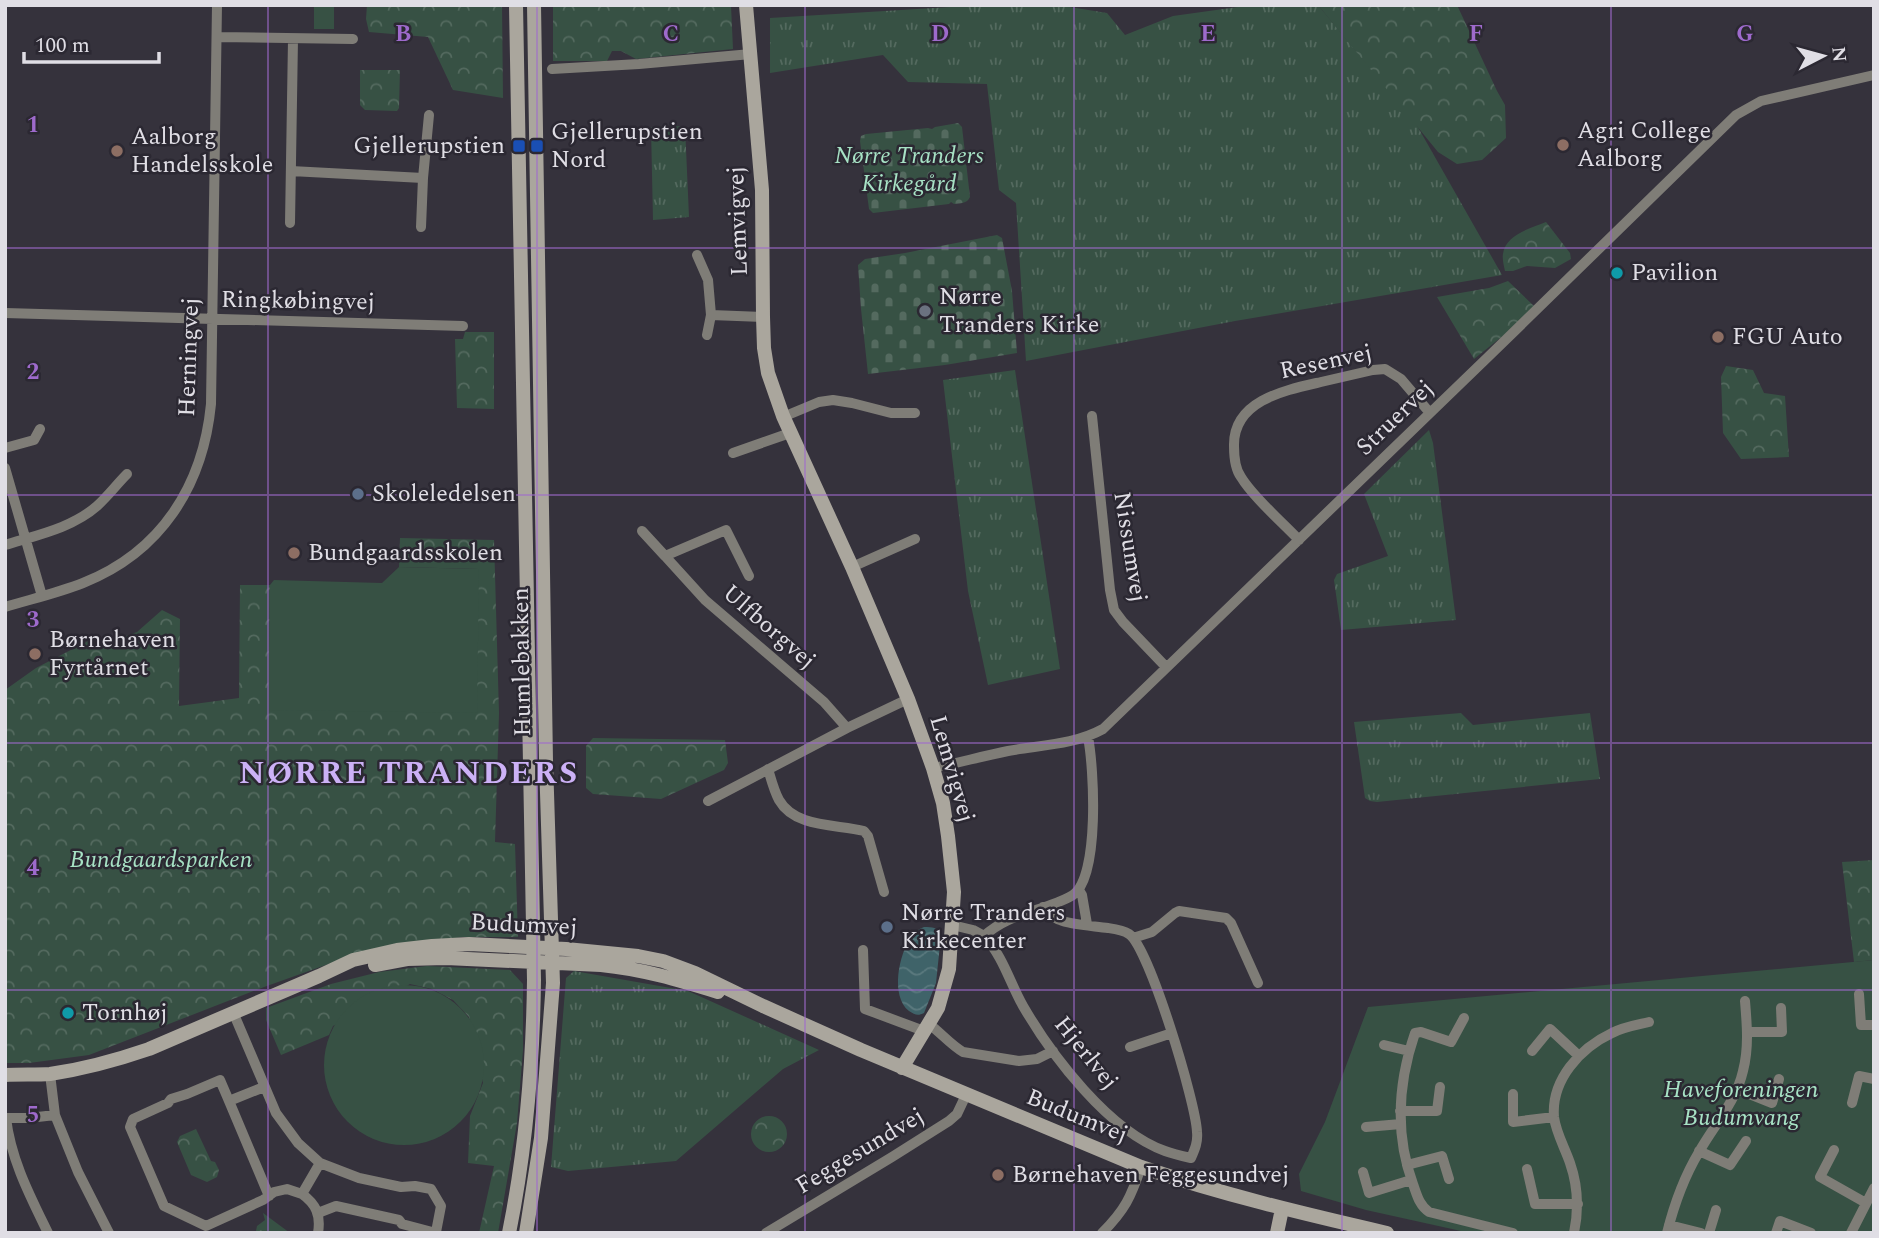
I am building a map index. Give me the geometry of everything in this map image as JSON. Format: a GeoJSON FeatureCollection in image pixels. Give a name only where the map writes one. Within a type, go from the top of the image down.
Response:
{"type":"FeatureCollection","features":[{"type":"Feature","properties":{"kind":"street","name":"Herningvej"},"geometry":{"type":"LineString","coordinates":[[5,607],[82,584],[123,561],[150,540],[172,516],[186,494],[195,472],[208,433],[211,404],[217,5]]}},
{"type":"Feature","properties":{"kind":"street","name":"Humlebakken"},"geometry":{"type":"LineString","coordinates":[[516,5],[531,828],[543,955]]}},
{"type":"Feature","properties":{"kind":"street","name":"Humlebakken"},"geometry":{"type":"LineString","coordinates":[[509,1233],[520,1167],[533,1018],[543,955],[546,761],[534,5]]}},
{"type":"Feature","properties":{"kind":"street","name":"Lemvigvej"},"geometry":{"type":"LineString","coordinates":[[746,5],[762,190],[764,348],[768,373],[783,417],[852,567],[908,699],[933,768],[943,803],[948,836],[954,892],[949,969],[938,1008],[902,1068]]}},
{"type":"Feature","properties":{"kind":"street"},"geometry":{"type":"LineString","coordinates":[[216,37],[353,39]]}},
{"type":"Feature","properties":{"kind":"street"},"geometry":{"type":"LineString","coordinates":[[290,223],[293,38]]}},
{"type":"Feature","properties":{"kind":"street"},"geometry":{"type":"LineString","coordinates":[[552,69],[751,54]]}},
{"type":"Feature","properties":{"kind":"street","name":"Struervej"},"geometry":{"type":"LineString","coordinates":[[933,768],[1011,751],[1059,744],[1088,737],[1103,729],[1736,115],[1761,101],[1874,75]]}},
{"type":"Feature","properties":{"kind":"street"},"geometry":{"type":"LineString","coordinates":[[421,227],[429,115]]}},
{"type":"Feature","properties":{"kind":"street"},"geometry":{"type":"LineString","coordinates":[[291,171],[423,178]]}},
{"type":"Feature","properties":{"kind":"street"},"geometry":{"type":"LineString","coordinates":[[697,255],[708,280],[711,315],[707,335]]}},
{"type":"Feature","properties":{"kind":"street","name":"Ringkøbingvej"},"geometry":{"type":"LineString","coordinates":[[5,313],[463,326]]}},
{"type":"Feature","properties":{"kind":"street"},"geometry":{"type":"LineString","coordinates":[[711,315],[763,317]]}},
{"type":"Feature","properties":{"kind":"street","name":"Resenvej"},"geometry":{"type":"LineString","coordinates":[[1299,540],[1240,477],[1234,439],[1238,423],[1249,410],[1281,391],[1385,369],[1401,379],[1430,413]]}},
{"type":"Feature","properties":{"kind":"street"},"geometry":{"type":"LineString","coordinates":[[783,417],[819,402],[833,400],[891,413],[915,413]]}},
{"type":"Feature","properties":{"kind":"street","name":"Nissumvej"},"geometry":{"type":"LineString","coordinates":[[1092,416],[1114,610],[1166,667]]}},
{"type":"Feature","properties":{"kind":"street"},"geometry":{"type":"LineString","coordinates":[[5,448],[34,440],[40,429]]}},
{"type":"Feature","properties":{"kind":"street"},"geometry":{"type":"LineString","coordinates":[[733,453],[790,433]]}},
{"type":"Feature","properties":{"kind":"street"},"geometry":{"type":"LineString","coordinates":[[5,468],[42,596]]}},
{"type":"Feature","properties":{"kind":"street"},"geometry":{"type":"LineString","coordinates":[[5,545],[66,525],[81,517],[95,508],[127,474]]}},
{"type":"Feature","properties":{"kind":"street","name":"Ulfborgvej"},"geometry":{"type":"LineString","coordinates":[[665,556],[726,530],[749,576]]}},
{"type":"Feature","properties":{"kind":"street","name":"Ulfborgvej"},"geometry":{"type":"LineString","coordinates":[[642,531],[705,600],[824,702],[847,728]]}},
{"type":"Feature","properties":{"kind":"street"},"geometry":{"type":"LineString","coordinates":[[852,567],[915,539]]}},
{"type":"Feature","properties":{"kind":"street"},"geometry":{"type":"LineString","coordinates":[[708,801],[908,699]]}},
{"type":"Feature","properties":{"kind":"street"},"geometry":{"type":"LineString","coordinates":[[951,925],[973,930],[984,936],[996,925],[1072,896],[1079,890],[1091,850],[1093,822],[1088,737]]}},
{"type":"Feature","properties":{"kind":"street"},"geometry":{"type":"LineString","coordinates":[[768,769],[778,799],[795,816],[807,821],[864,831],[869,836],[884,892]]}},
{"type":"Feature","properties":{"kind":"street"},"geometry":{"type":"LineString","coordinates":[[1079,890],[1083,895],[1087,924]]}},
{"type":"Feature","properties":{"kind":"street"},"geometry":{"type":"LineString","coordinates":[[1043,907],[1063,922],[1123,931],[1139,945],[1172,1033],[1130,1047]]}},
{"type":"Feature","properties":{"kind":"street"},"geometry":{"type":"LineString","coordinates":[[1133,937],[1152,932],[1179,911],[1226,918],[1231,923],[1258,983]]}},
{"type":"Feature","properties":{"kind":"street","name":"Hjerlvej"},"geometry":{"type":"LineString","coordinates":[[984,936],[993,945],[1024,1007],[1053,1051],[1088,1094],[1125,1129],[1164,1151],[1191,1158],[1196,1146],[1197,1131],[1172,1033]]}},
{"type":"Feature","properties":{"kind":"street"},"geometry":{"type":"LineString","coordinates":[[877,958],[863,954],[865,1009],[942,1033],[963,1052],[1019,1061],[1037,1059],[1053,1051]]}},
{"type":"Feature","properties":{"kind":"street"},"geometry":{"type":"LineString","coordinates":[[526,1233],[541,1138],[546,1081],[543,955]]}},
{"type":"Feature","properties":{"kind":"street","name":"Budumvej"},"geometry":{"type":"LineString","coordinates":[[5,1074],[50,1073],[92,1066],[149,1049],[319,976],[407,959],[543,955],[664,975],[763,1006],[902,1068],[1141,1167],[1282,1209],[1387,1233]]}},
{"type":"Feature","properties":{"kind":"street"},"geometry":{"type":"LineString","coordinates":[[1859,994],[1861,1025],[1874,1025]]}},
{"type":"Feature","properties":{"kind":"street"},"geometry":{"type":"LineString","coordinates":[[1701,1233],[1668,1229],[1677,1199],[1699,1151],[1721,1119],[1743,1072],[1747,1032],[1745,1001]]}},
{"type":"Feature","properties":{"kind":"street"},"geometry":{"type":"LineString","coordinates":[[1747,1032],[1782,1032],[1781,1008]]}},
{"type":"Feature","properties":{"kind":"street"},"geometry":{"type":"LineString","coordinates":[[233,1012],[276,1112],[298,1143],[320,1163],[359,1178],[401,1187],[431,1189],[441,1206],[436,1232],[402,1224],[399,1220],[336,1206],[318,1213]]}},
{"type":"Feature","properties":{"kind":"street"},"geometry":{"type":"LineString","coordinates":[[1464,1018],[1451,1042],[1418,1031],[1415,1033],[1409,1051],[1400,1111],[1407,1165],[1423,1208],[1429,1212],[1513,1233]]}},
{"type":"Feature","properties":{"kind":"street"},"geometry":{"type":"LineString","coordinates":[[1574,1233],[1578,1204],[1576,1184],[1554,1117],[1554,1103],[1559,1086],[1566,1071],[1595,1042],[1614,1032],[1649,1022]]}},
{"type":"Feature","properties":{"kind":"street"},"geometry":{"type":"LineString","coordinates":[[1532,1051],[1550,1029],[1579,1056]]}},
{"type":"Feature","properties":{"kind":"street"},"geometry":{"type":"LineString","coordinates":[[1384,1045],[1409,1051]]}},
{"type":"Feature","properties":{"kind":"street"},"geometry":{"type":"LineString","coordinates":[[50,1073],[55,1115],[78,1172],[109,1233]]}},
{"type":"Feature","properties":{"kind":"street"},"geometry":{"type":"LineString","coordinates":[[1852,1103],[1859,1076],[1874,1079]]}},
{"type":"Feature","properties":{"kind":"street"},"geometry":{"type":"LineString","coordinates":[[1737,1089],[1772,1103],[1779,1079]]}},
{"type":"Feature","properties":{"kind":"street"},"geometry":{"type":"LineString","coordinates":[[269,1196],[220,1080],[171,1099],[168,1103],[132,1119],[130,1127],[164,1206],[206,1226],[269,1196],[274,1192],[287,1189],[310,1200],[318,1213],[318,1233]]}},
{"type":"Feature","properties":{"kind":"street"},"geometry":{"type":"LineString","coordinates":[[229,1101],[264,1087]]}},
{"type":"Feature","properties":{"kind":"street"},"geometry":{"type":"LineString","coordinates":[[1400,1111],[1437,1111],[1440,1087]]}},
{"type":"Feature","properties":{"kind":"street"},"geometry":{"type":"LineString","coordinates":[[1513,1094],[1513,1122],[1554,1117]]}},
{"type":"Feature","properties":{"kind":"street","name":"Feggesundvej"},"geometry":{"type":"LineString","coordinates":[[766,1233],[949,1121],[957,1114],[966,1095]]}},
{"type":"Feature","properties":{"kind":"street"},"geometry":{"type":"LineString","coordinates":[[48,1233],[14,1159],[6,1118],[55,1115]]}},
{"type":"Feature","properties":{"kind":"street"},"geometry":{"type":"LineString","coordinates":[[1366,1127],[1401,1124]]}},
{"type":"Feature","properties":{"kind":"street"},"geometry":{"type":"LineString","coordinates":[[1699,1151],[1730,1165],[1746,1141]]}},
{"type":"Feature","properties":{"kind":"street"},"geometry":{"type":"LineString","coordinates":[[1834,1150],[1820,1177],[1866,1203]]}},
{"type":"Feature","properties":{"kind":"street"},"geometry":{"type":"LineString","coordinates":[[1407,1165],[1442,1156],[1449,1179]]}},
{"type":"Feature","properties":{"kind":"street"},"geometry":{"type":"LineString","coordinates":[[302,1194],[320,1163]]}},
{"type":"Feature","properties":{"kind":"street"},"geometry":{"type":"LineString","coordinates":[[1102,1233],[1116,1220],[1131,1198],[1141,1167]]}},
{"type":"Feature","properties":{"kind":"street"},"geometry":{"type":"LineString","coordinates":[[1527,1169],[1535,1204],[1578,1204]]}},
{"type":"Feature","properties":{"kind":"street"},"geometry":{"type":"LineString","coordinates":[[1363,1172],[1369,1193],[1411,1180]]}},
{"type":"Feature","properties":{"kind":"street"},"geometry":{"type":"LineString","coordinates":[[1851,1233],[1874,1188]]}},
{"type":"Feature","properties":{"kind":"street"},"geometry":{"type":"LineString","coordinates":[[1277,1233],[1282,1209]]}},
{"type":"Feature","properties":{"kind":"street"},"geometry":{"type":"LineString","coordinates":[[1709,1233],[1716,1210]]}},
{"type":"Feature","properties":{"kind":"street"},"geometry":{"type":"LineString","coordinates":[[1776,1233],[1780,1221],[1811,1233]]}},
{"type":"Feature","properties":{"kind":"green space"},"geometry":{"type":"Polygon","coordinates":[[[314,5],[334,5],[334,29],[314,29],[314,5]]]}},
{"type":"Feature","properties":{"kind":"green space"},"geometry":{"type":"Polygon","coordinates":[[[367,5],[502,5],[503,98],[453,90],[428,37],[369,32],[367,5]]]}},
{"type":"Feature","properties":{"kind":"green space"},"geometry":{"type":"Polygon","coordinates":[[[553,5],[731,6],[733,49],[636,59],[621,51],[612,51],[607,61],[553,61],[553,5]]]}},
{"type":"Feature","properties":{"kind":"green space"},"geometry":{"type":"Polygon","coordinates":[[[983,5],[1057,5],[1107,13],[1125,35],[1173,16],[1252,5],[1318,5],[1415,122],[1502,275],[1235,321],[1026,361],[1016,203],[999,190],[987,84],[908,82],[883,55],[770,73],[770,18],[983,5]]]}},
{"type":"Feature","properties":{"kind":"green space"},"geometry":{"type":"Polygon","coordinates":[[[1318,5],[1457,5],[1505,105],[1506,138],[1482,160],[1457,164],[1438,152],[1318,5]]]}},
{"type":"Feature","properties":{"kind":"green space"},"geometry":{"type":"Polygon","coordinates":[[[360,70],[400,70],[397,111],[365,110],[360,105],[360,70]]]}},
{"type":"Feature","properties":{"kind":"green space","name":"Nørre Tranders Kirkegård"},"geometry":{"type":"Polygon","coordinates":[[[958,123],[962,127],[969,199],[961,203],[951,202],[873,213],[869,209],[861,136],[932,129],[958,123]]]}},
{"type":"Feature","properties":{"kind":"green space"},"geometry":{"type":"Polygon","coordinates":[[[685,126],[689,217],[653,220],[651,127],[685,126]]]}},
{"type":"Feature","properties":{"kind":"green space"},"geometry":{"type":"Polygon","coordinates":[[[1546,222],[1570,253],[1571,259],[1555,268],[1527,266],[1505,271],[1503,256],[1508,242],[1520,233],[1546,222]]]}},
{"type":"Feature","properties":{"kind":"green space","name":"Nørre Tranders Kirkegård"},"geometry":{"type":"Polygon","coordinates":[[[997,235],[1002,238],[1012,291],[1017,353],[868,374],[858,265],[865,259],[997,235]]]}},
{"type":"Feature","properties":{"kind":"green space"},"geometry":{"type":"Polygon","coordinates":[[[1508,281],[1534,306],[1474,359],[1437,297],[1489,288],[1508,281]]]}},
{"type":"Feature","properties":{"kind":"green space"},"geometry":{"type":"Polygon","coordinates":[[[465,332],[494,332],[494,409],[457,408],[455,339],[463,339],[465,332]]]}},
{"type":"Feature","properties":{"kind":"green space"},"geometry":{"type":"Polygon","coordinates":[[[1726,366],[1753,370],[1764,393],[1785,396],[1789,457],[1741,459],[1723,433],[1721,377],[1726,366]]]}},
{"type":"Feature","properties":{"kind":"green space"},"geometry":{"type":"Polygon","coordinates":[[[1015,370],[1060,669],[988,685],[968,591],[943,380],[1015,370]]]}},
{"type":"Feature","properties":{"kind":"green space"},"geometry":{"type":"Polygon","coordinates":[[[1429,430],[1433,443],[1456,620],[1341,630],[1334,580],[1337,574],[1388,556],[1364,494],[1429,430]]]}},
{"type":"Feature","properties":{"kind":"green space","name":"Bundgaardsparken"},"geometry":{"type":"Polygon","coordinates":[[[400,538],[494,540],[499,713],[495,842],[515,844],[518,937],[462,937],[351,956],[89,1055],[29,1063],[5,1063],[5,690],[36,668],[92,639],[103,644],[137,632],[162,610],[180,619],[179,706],[239,698],[240,585],[270,585],[269,710],[479,569],[399,567],[400,538]]]}},
{"type":"Feature","properties":{"kind":"green space"},"geometry":{"type":"Polygon","coordinates":[[[399,567],[479,569],[477,713],[268,710],[270,585],[274,580],[382,583],[399,567]]]}},
{"type":"Feature","properties":{"kind":"green space"},"geometry":{"type":"Polygon","coordinates":[[[1461,713],[1473,725],[1590,713],[1600,779],[1377,802],[1365,798],[1354,722],[1461,713]]]}},
{"type":"Feature","properties":{"kind":"green space"},"geometry":{"type":"Polygon","coordinates":[[[593,738],[725,740],[728,763],[724,770],[661,799],[593,794],[586,788],[586,746],[593,738]]]}},
{"type":"Feature","properties":{"kind":"green space"},"geometry":{"type":"Polygon","coordinates":[[[1874,860],[1874,960],[1854,962],[1842,862],[1874,860]]]}},
{"type":"Feature","properties":{"kind":"green space","name":"Haveforeningen Budumvang"},"geometry":{"type":"Polygon","coordinates":[[[1874,960],[1874,1233],[1470,1233],[1366,1210],[1301,1191],[1299,1174],[1325,1122],[1368,1007],[1874,960]]]}},
{"type":"Feature","properties":{"kind":"green space"},"geometry":{"type":"Polygon","coordinates":[[[427,966],[510,970],[523,984],[523,1050],[517,1123],[498,1233],[479,1233],[494,1166],[468,1163],[470,1116],[483,1083],[469,1017],[453,1000],[432,989],[410,984],[333,1026],[329,1035],[281,1055],[266,1020],[266,1008],[331,984],[379,972],[427,966]]]}},
{"type":"Feature","properties":{"kind":"green space"},"geometry":{"type":"Polygon","coordinates":[[[574,971],[688,991],[819,1050],[783,1069],[676,1161],[568,1171],[551,1167],[566,978],[574,971]]]}},
{"type":"Feature","properties":{"kind":"green space"},"geometry":{"type":"Polygon","coordinates":[[[404,985],[435,991],[461,1008],[478,1034],[484,1065],[478,1096],[461,1122],[435,1139],[404,1145],[373,1139],[347,1122],[330,1096],[324,1065],[330,1034],[347,1008],[373,991],[404,985]]]}},
{"type":"Feature","properties":{"kind":"green space"},"geometry":{"type":"Polygon","coordinates":[[[769,1116],[781,1122],[787,1134],[781,1146],[769,1152],[757,1146],[751,1134],[757,1122],[769,1116]]]}},
{"type":"Feature","properties":{"kind":"green space"},"geometry":{"type":"Polygon","coordinates":[[[196,1129],[211,1161],[215,1162],[219,1170],[217,1177],[207,1182],[191,1175],[177,1142],[180,1136],[196,1129]]]}},
{"type":"Feature","properties":{"kind":"green space"},"geometry":{"type":"Polygon","coordinates":[[[263,1213],[290,1233],[252,1233],[265,1220],[263,1213]]]}},
{"type":"Feature","properties":{"kind":"water"},"geometry":{"type":"Polygon","coordinates":[[[932,927],[941,935],[936,983],[924,1013],[917,1015],[903,1004],[898,975],[907,944],[918,930],[932,927]]]}},
{"type":"Feature","properties":{"kind":"place","name":"Agri College Aalborg"},"geometry":{"type":"Point","coordinates":[1563,145]}},
{"type":"Feature","properties":{"kind":"place","name":"Gjellerupstien"},"geometry":{"type":"Point","coordinates":[519,146]}},
{"type":"Feature","properties":{"kind":"place","name":"Gjellerupstien Nord"},"geometry":{"type":"Point","coordinates":[537,146]}},
{"type":"Feature","properties":{"kind":"place","name":"Aalborg Handelsskole"},"geometry":{"type":"Point","coordinates":[117,151]}},
{"type":"Feature","properties":{"kind":"place","name":"Pavilion"},"geometry":{"type":"Point","coordinates":[1617,273]}},
{"type":"Feature","properties":{"kind":"place","name":"Nørre Tranders Kirke"},"geometry":{"type":"Point","coordinates":[925,311]}},
{"type":"Feature","properties":{"kind":"place","name":"FGU Auto"},"geometry":{"type":"Point","coordinates":[1718,337]}},
{"type":"Feature","properties":{"kind":"place","name":"Skoleledelsen"},"geometry":{"type":"Point","coordinates":[358,494]}},
{"type":"Feature","properties":{"kind":"place","name":"Bundgaardsskolen"},"geometry":{"type":"Point","coordinates":[294,553]}},
{"type":"Feature","properties":{"kind":"place","name":"Børnehaven Fyrtårnet"},"geometry":{"type":"Point","coordinates":[35,654]}},
{"type":"Feature","properties":{"kind":"place","name":"Nørre Tranders Kirkecenter"},"geometry":{"type":"Point","coordinates":[887,927]}},
{"type":"Feature","properties":{"kind":"place","name":"Tornhøj"},"geometry":{"type":"Point","coordinates":[68,1013]}},
{"type":"Feature","properties":{"kind":"place","name":"Børnehaven Feggesundvej"},"geometry":{"type":"Point","coordinates":[998,1175]}},
{"type":"Feature","properties":{"kind":"district","name":"NØRRE TRANDERS"},"geometry":{"type":"Point","coordinates":[409,773]}}]}
